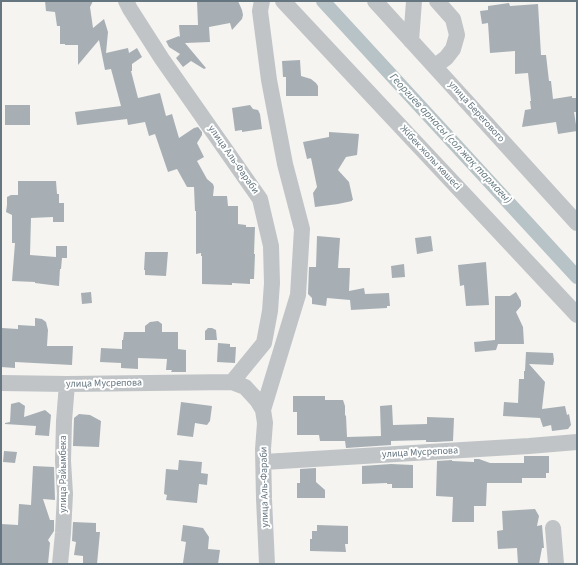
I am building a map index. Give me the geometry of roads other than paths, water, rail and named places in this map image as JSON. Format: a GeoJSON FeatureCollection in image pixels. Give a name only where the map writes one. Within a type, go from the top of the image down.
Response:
{"type":"FeatureCollection","features":[{"type":"Feature","properties":{"kind":"street","name":"улица Аль-Фараби"},"geometry":{"type":"LineString","coordinates":[[126,1],[162,59],[260,199],[271,246],[272,283],[270,311],[264,343],[232,382]]}},
{"type":"Feature","properties":{"kind":"street","name":"улица Аль-Фараби"},"geometry":{"type":"LineString","coordinates":[[262,1],[260,11],[268,80],[285,164],[302,229],[298,295],[263,410],[265,423],[263,449],[264,499],[268,564]]}},
{"type":"Feature","properties":{"kind":"street","name":"Жібек жолы көшесі"},"geometry":{"type":"LineString","coordinates":[[283,1],[577,315]]}},
{"type":"Feature","properties":{"kind":"street","name":"улица Берегового"},"geometry":{"type":"LineString","coordinates":[[375,1],[577,223]]}},
{"type":"Feature","properties":{"kind":"street"},"geometry":{"type":"LineString","coordinates":[[411,41],[414,1]]}},
{"type":"Feature","properties":{"kind":"street"},"geometry":{"type":"LineString","coordinates":[[435,66],[446,58],[453,49],[457,35],[453,19],[437,1]]}},
{"type":"Feature","properties":{"kind":"street","name":"улица Мусрепова"},"geometry":{"type":"LineString","coordinates":[[1,383],[67,384],[232,382]]}},
{"type":"Feature","properties":{"kind":"street"},"geometry":{"type":"LineString","coordinates":[[232,382],[245,387],[257,400],[263,410]]}},
{"type":"Feature","properties":{"kind":"street","name":"улица Райымбека"},"geometry":{"type":"LineString","coordinates":[[60,564],[65,494],[63,461],[67,384]]}},
{"type":"Feature","properties":{"kind":"street","name":"улица Мусрепова"},"geometry":{"type":"LineString","coordinates":[[264,462],[577,442]]}},
{"type":"Feature","properties":{"kind":"street"},"geometry":{"type":"LineString","coordinates":[[553,528],[556,564]]}},
{"type":"Feature","properties":{"kind":"waterway","name":"Георгиев арнасы (сол жақ тармағы)"},"geometry":{"type":"LineString","coordinates":[[323,1],[577,277]]}}]}
